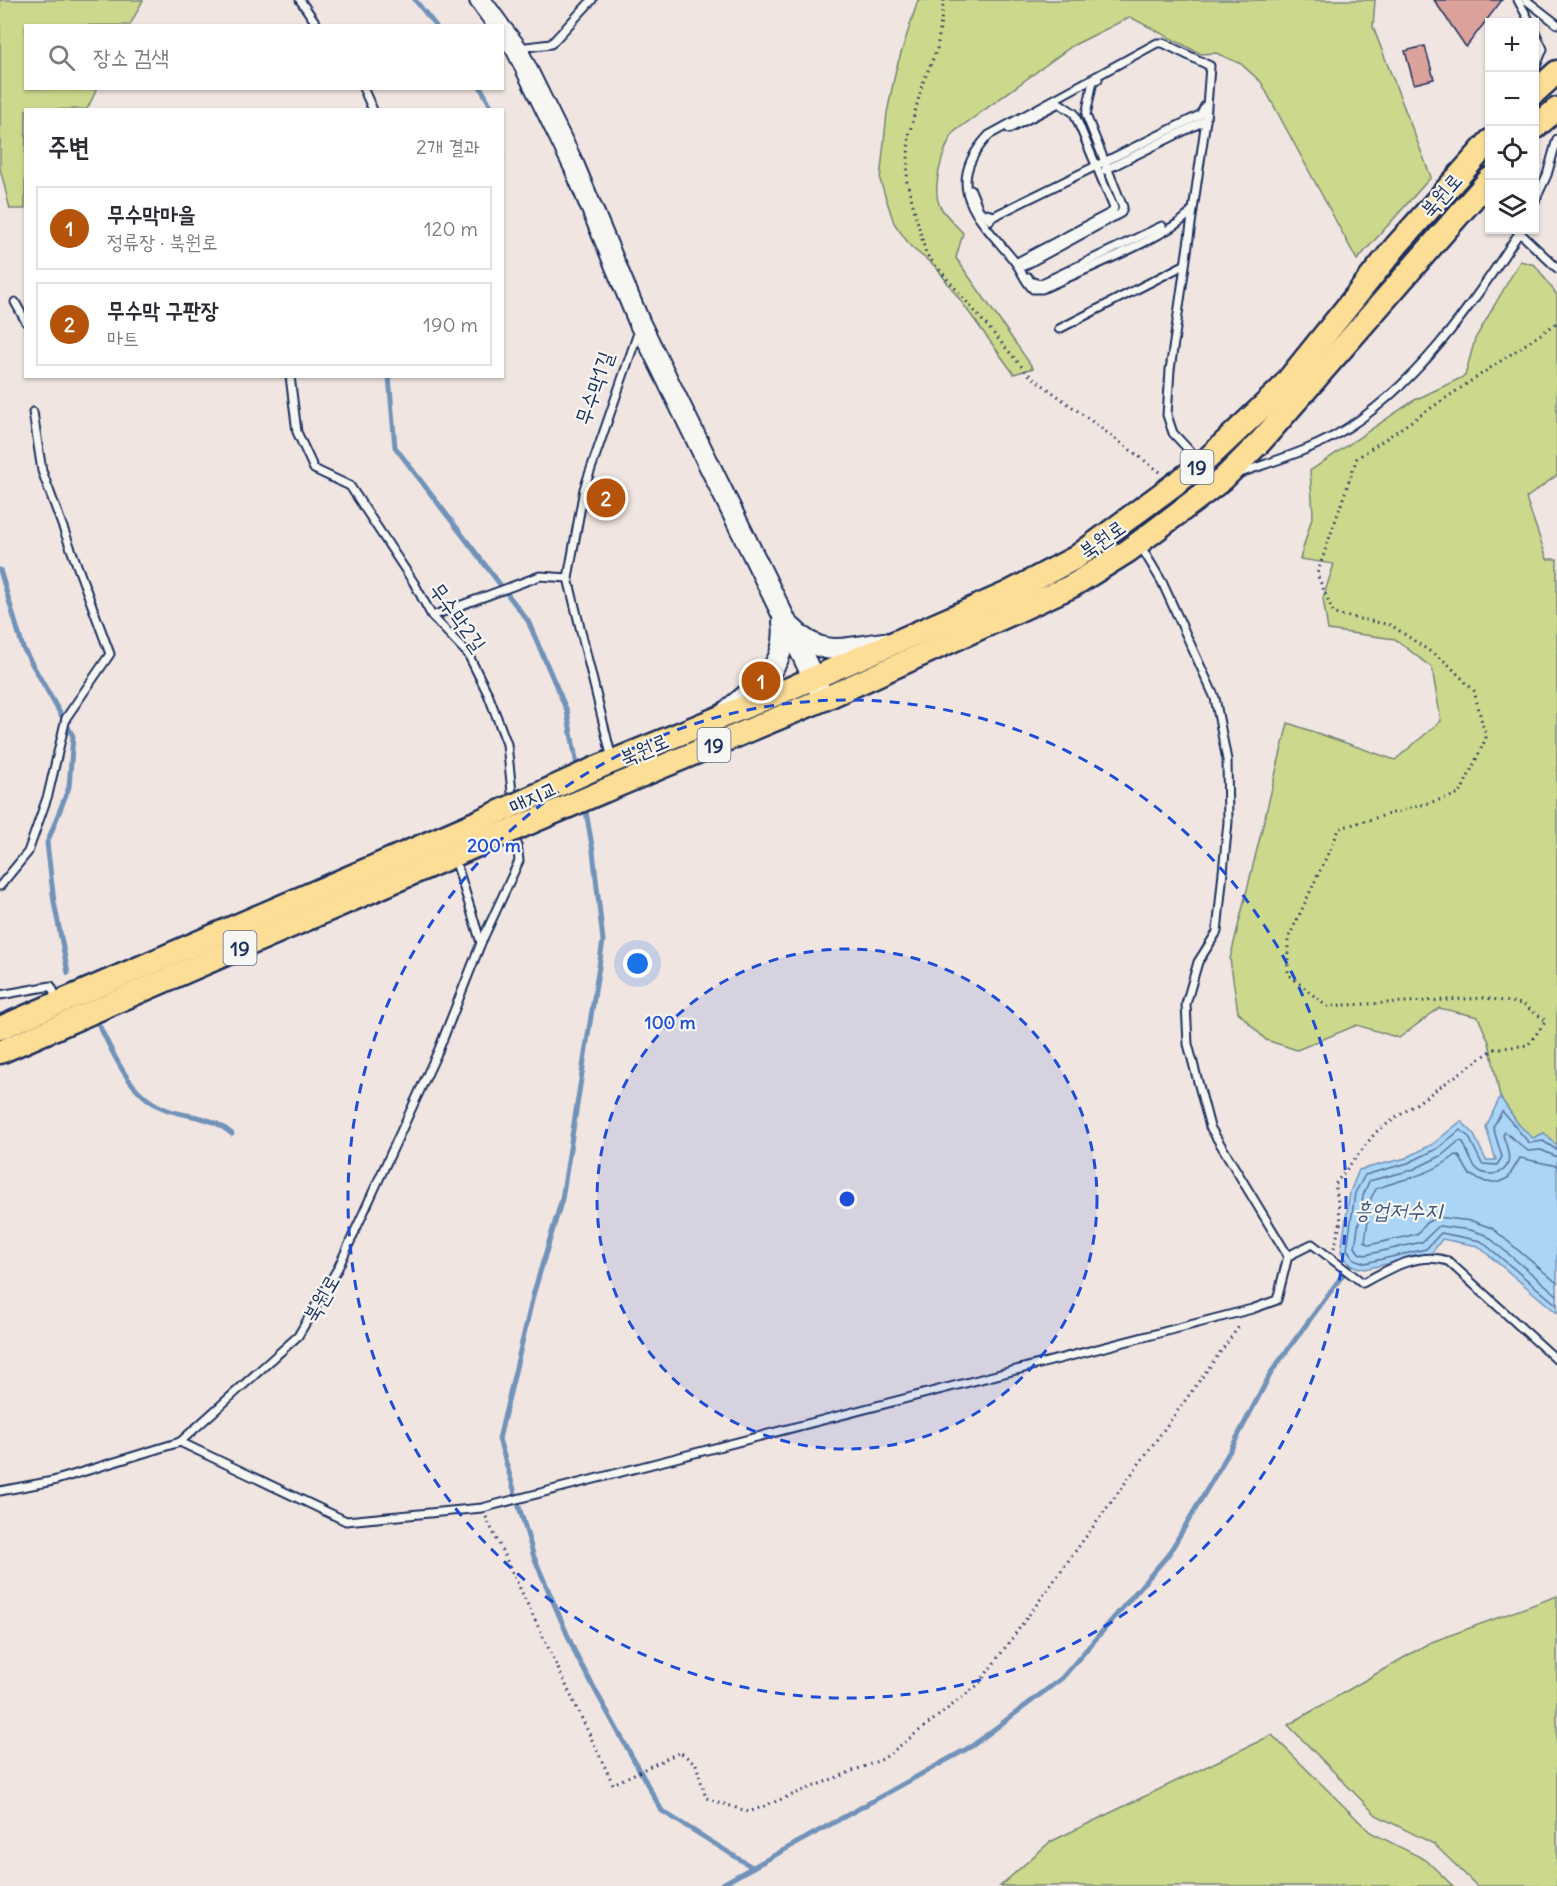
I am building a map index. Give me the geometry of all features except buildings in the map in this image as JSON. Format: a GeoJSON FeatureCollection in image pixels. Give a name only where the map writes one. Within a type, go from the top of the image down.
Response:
{"type":"FeatureCollection","features":[{"type":"Feature","properties":{"kind":"main road"},"geometry":{"type":"LineString","coordinates":[[1539,88],[1557,72]]}},
{"type":"Feature","properties":{"kind":"main road"},"geometry":{"type":"LineString","coordinates":[[1536,126],[1557,109]]}},
{"type":"Feature","properties":{"kind":"main road","name":"북원로"},"geometry":{"type":"LineString","coordinates":[[603,765],[1008,593],[1075,558],[1202,464],[1281,389],[1397,245],[1485,147]]}},
{"type":"Feature","properties":{"kind":"main road","name":"북원로"},"geometry":{"type":"LineString","coordinates":[[604,791],[824,699],[1072,586],[1139,543],[1223,478],[1261,441],[1489,180]]}},
{"type":"Feature","properties":{"kind":"main road","name":"매지교"},"geometry":{"type":"LineString","coordinates":[[477,834],[603,765]]}},
{"type":"Feature","properties":{"kind":"main road","name":"매지교"},"geometry":{"type":"LineString","coordinates":[[477,834],[604,791]]}},
{"type":"Feature","properties":{"kind":"main road","name":"19"},"geometry":{"type":"LineString","coordinates":[[0,1028],[59,1002],[477,834]]}},
{"type":"Feature","properties":{"kind":"main road","name":"19"},"geometry":{"type":"LineString","coordinates":[[0,1052],[450,845]]}},
{"type":"Feature","properties":{"kind":"street"},"geometry":{"type":"LineString","coordinates":[[480,0],[498,24]]}},
{"type":"Feature","properties":{"kind":"street"},"geometry":{"type":"LineString","coordinates":[[504,33],[516,48],[574,166],[640,324],[824,699]]}},
{"type":"Feature","properties":{"kind":"street"},"geometry":{"type":"LineString","coordinates":[[783,617],[805,642],[820,648],[838,649],[892,642]]}},
{"type":"Feature","properties":{"kind":"street"},"geometry":{"type":"LineString","coordinates":[[722,716],[777,665],[783,647],[783,617]]}},
{"type":"Feature","properties":{"kind":"lane"},"geometry":{"type":"LineString","coordinates":[[300,0],[317,24]]}},
{"type":"Feature","properties":{"kind":"lane"},"geometry":{"type":"LineString","coordinates":[[516,48],[551,44],[592,0]]}},
{"type":"Feature","properties":{"kind":"lane"},"geometry":{"type":"LineString","coordinates":[[1518,0],[1528,18]]}},
{"type":"Feature","properties":{"kind":"lane"},"geometry":{"type":"LineString","coordinates":[[1526,0],[1557,24]]}},
{"type":"Feature","properties":{"kind":"lane"},"geometry":{"type":"LineString","coordinates":[[1539,41],[1543,50],[1539,59]]}},
{"type":"Feature","properties":{"kind":"lane"},"geometry":{"type":"LineString","coordinates":[[1191,211],[1183,221],[1038,290],[1028,284],[1016,264],[972,210],[968,189],[970,164],[980,144],[989,135],[1157,43],[1163,42],[1211,68],[1170,370],[1167,415],[1173,433],[1202,464]]}},
{"type":"Feature","properties":{"kind":"lane"},"geometry":{"type":"LineString","coordinates":[[1020,264],[1112,212],[1113,204],[1086,115],[1094,81],[1155,46],[1162,45],[1209,68],[1203,118]]}},
{"type":"Feature","properties":{"kind":"lane"},"geometry":{"type":"LineString","coordinates":[[364,90],[371,108]]}},
{"type":"Feature","properties":{"kind":"lane"},"geometry":{"type":"LineString","coordinates":[[990,220],[980,212],[971,188],[971,176],[983,147],[990,139],[1059,103],[1074,113],[1101,167]]}},
{"type":"Feature","properties":{"kind":"lane"},"geometry":{"type":"LineString","coordinates":[[980,212],[994,216],[1203,118]]}},
{"type":"Feature","properties":{"kind":"lane"},"geometry":{"type":"LineString","coordinates":[[1539,192],[1547,175],[1557,139]]}},
{"type":"Feature","properties":{"kind":"lane"},"geometry":{"type":"LineString","coordinates":[[972,210],[1020,264],[1030,281],[1040,284],[1188,215],[1191,211]]}},
{"type":"Feature","properties":{"kind":"lane"},"geometry":{"type":"LineString","coordinates":[[1223,478],[1277,460],[1332,437],[1359,420],[1391,393],[1432,351],[1473,300],[1518,234]]}},
{"type":"Feature","properties":{"kind":"lane"},"geometry":{"type":"LineString","coordinates":[[1523,234],[1557,268]]}},
{"type":"Feature","properties":{"kind":"lane"},"geometry":{"type":"LineString","coordinates":[[1059,329],[1184,265]]}},
{"type":"Feature","properties":{"kind":"lane"},"geometry":{"type":"LineString","coordinates":[[15,302],[24,318]]}},
{"type":"Feature","properties":{"kind":"lane","name":"무수막1길"},"geometry":{"type":"LineString","coordinates":[[603,765],[568,578],[584,489],[640,324]]}},
{"type":"Feature","properties":{"kind":"lane","name":"무수막2길"},"geometry":{"type":"LineString","coordinates":[[290,378],[297,432],[314,469],[350,486],[414,583],[432,616],[468,654],[488,694],[507,744],[519,861],[481,943]]}},
{"type":"Feature","properties":{"kind":"lane"},"geometry":{"type":"LineString","coordinates":[[0,886],[28,852],[48,795],[66,718],[110,654],[42,471],[33,412]]}},
{"type":"Feature","properties":{"kind":"lane"},"geometry":{"type":"LineString","coordinates":[[180,1442],[346,1521],[482,1508],[1252,1309],[1277,1300],[1288,1256],[1210,1127],[1188,1044],[1186,1004],[1198,962],[1216,932],[1228,822],[1227,760],[1215,698],[1162,582],[1139,543]]}},
{"type":"Feature","properties":{"kind":"lane"},"geometry":{"type":"LineString","coordinates":[[432,616],[540,576],[568,578]]}},
{"type":"Feature","properties":{"kind":"lane"},"geometry":{"type":"LineString","coordinates":[[450,845],[481,943]]}},
{"type":"Feature","properties":{"kind":"lane","name":"북원로"},"geometry":{"type":"LineString","coordinates":[[0,1491],[53,1481],[180,1442],[298,1336],[338,1268],[439,1049],[481,943]]}},
{"type":"Feature","properties":{"kind":"lane"},"geometry":{"type":"LineString","coordinates":[[0,995],[51,986],[59,1002]]}},
{"type":"Feature","properties":{"kind":"lane"},"geometry":{"type":"LineString","coordinates":[[1288,1256],[1312,1244],[1363,1282],[1396,1265],[1436,1257],[1448,1261],[1557,1360]]}},
{"type":"Feature","properties":{"kind":"path"},"geometry":{"type":"LineString","coordinates":[[944,0],[937,49],[922,85],[909,135],[908,182],[926,254],[1028,374],[1174,483]]}},
{"type":"Feature","properties":{"kind":"path"},"geometry":{"type":"LineString","coordinates":[[1330,1259],[1341,1221],[1335,1184],[1376,1132],[1494,1049],[1528,1045],[1546,1021],[1523,1004],[1485,998],[1326,1006],[1288,974],[1288,939],[1341,828],[1460,794],[1486,738],[1474,691],[1447,663],[1391,625],[1334,614],[1317,574],[1357,458],[1557,323]]}},
{"type":"Feature","properties":{"kind":"path"},"geometry":{"type":"LineString","coordinates":[[482,1508],[613,1784],[680,1752],[696,1764],[706,1798],[748,1812],[883,1759],[978,1685],[1252,1309]]}},
{"type":"Feature","properties":{"kind":"green space"},"geometry":{"type":"Polygon","coordinates":[[[0,0],[143,0],[131,24],[24,24],[24,90],[96,90],[88,108],[24,108],[24,209],[10,209],[0,168],[0,0]]]}},
{"type":"Feature","properties":{"kind":"green space"},"geometry":{"type":"Polygon","coordinates":[[[918,0],[1375,0],[1373,27],[1431,177],[1357,260],[1261,82],[1241,64],[1216,53],[1201,54],[1130,17],[1072,46],[954,132],[942,159],[937,181],[938,200],[943,211],[963,233],[956,258],[1033,368],[1014,374],[936,267],[911,247],[894,223],[880,180],[887,113],[896,69],[918,0]]]}},
{"type":"Feature","properties":{"kind":"green space"},"geometry":{"type":"Polygon","coordinates":[[[1520,261],[1535,265],[1557,295],[1557,475],[1526,498],[1547,559],[1557,559],[1557,1146],[1544,1133],[1533,1139],[1519,1125],[1500,1097],[1489,1042],[1478,1017],[1439,1008],[1399,1038],[1357,1025],[1297,1050],[1266,1040],[1238,1012],[1230,959],[1288,723],[1395,760],[1441,721],[1432,668],[1395,639],[1328,630],[1323,598],[1334,564],[1300,559],[1313,514],[1310,471],[1413,401],[1465,376],[1475,339],[1520,261]]]}},
{"type":"Feature","properties":{"kind":"green space"},"geometry":{"type":"Polygon","coordinates":[[[1557,1596],[1557,1886],[1477,1886],[1434,1844],[1376,1815],[1288,1725],[1429,1643],[1557,1596]]]}},
{"type":"Feature","properties":{"kind":"green space"},"geometry":{"type":"Polygon","coordinates":[[[1272,1735],[1370,1832],[1426,1860],[1453,1886],[1000,1886],[1050,1842],[1272,1735]]]}},
{"type":"Feature","properties":{"kind":"water","name":"흥업저수지"},"geometry":{"type":"Polygon","coordinates":[[[1500,1097],[1519,1125],[1533,1138],[1544,1133],[1557,1146],[1557,1313],[1478,1246],[1442,1239],[1431,1254],[1364,1269],[1350,1265],[1341,1252],[1350,1192],[1359,1170],[1406,1158],[1433,1144],[1461,1121],[1473,1133],[1486,1160],[1496,1160],[1486,1127],[1500,1097]]]}},
{"type":"Feature","properties":{"kind":"waterway"},"geometry":{"type":"LineString","coordinates":[[415,0],[434,24]]}},
{"type":"Feature","properties":{"kind":"waterway"},"geometry":{"type":"LineString","coordinates":[[482,90],[492,108]]}},
{"type":"Feature","properties":{"kind":"waterway"},"geometry":{"type":"LineString","coordinates":[[389,378],[395,447],[528,621],[567,711],[578,771]]}},
{"type":"Feature","properties":{"kind":"waterway"},"geometry":{"type":"LineString","coordinates":[[0,570],[23,648],[73,736],[69,787],[47,843],[54,902],[68,973]]}},
{"type":"Feature","properties":{"kind":"waterway"},"geometry":{"type":"LineString","coordinates":[[585,806],[593,851],[603,941],[562,1199],[534,1292],[499,1439],[534,1557],[577,1657],[662,1811],[752,1867]]}},
{"type":"Feature","properties":{"kind":"waterway"},"geometry":{"type":"LineString","coordinates":[[97,1021],[124,1073],[143,1095],[154,1104],[177,1113],[216,1123],[232,1134]]}},
{"type":"Feature","properties":{"kind":"waterway"},"geometry":{"type":"LineString","coordinates":[[719,1886],[972,1746],[1062,1678],[1168,1555],[1231,1449],[1272,1371],[1350,1265]]}},
{"type":"Feature","properties":{"kind":"place","name":"무수막 구판장"},"geometry":{"type":"Point","coordinates":[606,498]}},
{"type":"Feature","properties":{"kind":"place","name":"무수막마을"},"geometry":{"type":"Point","coordinates":[761,681]}}]}
